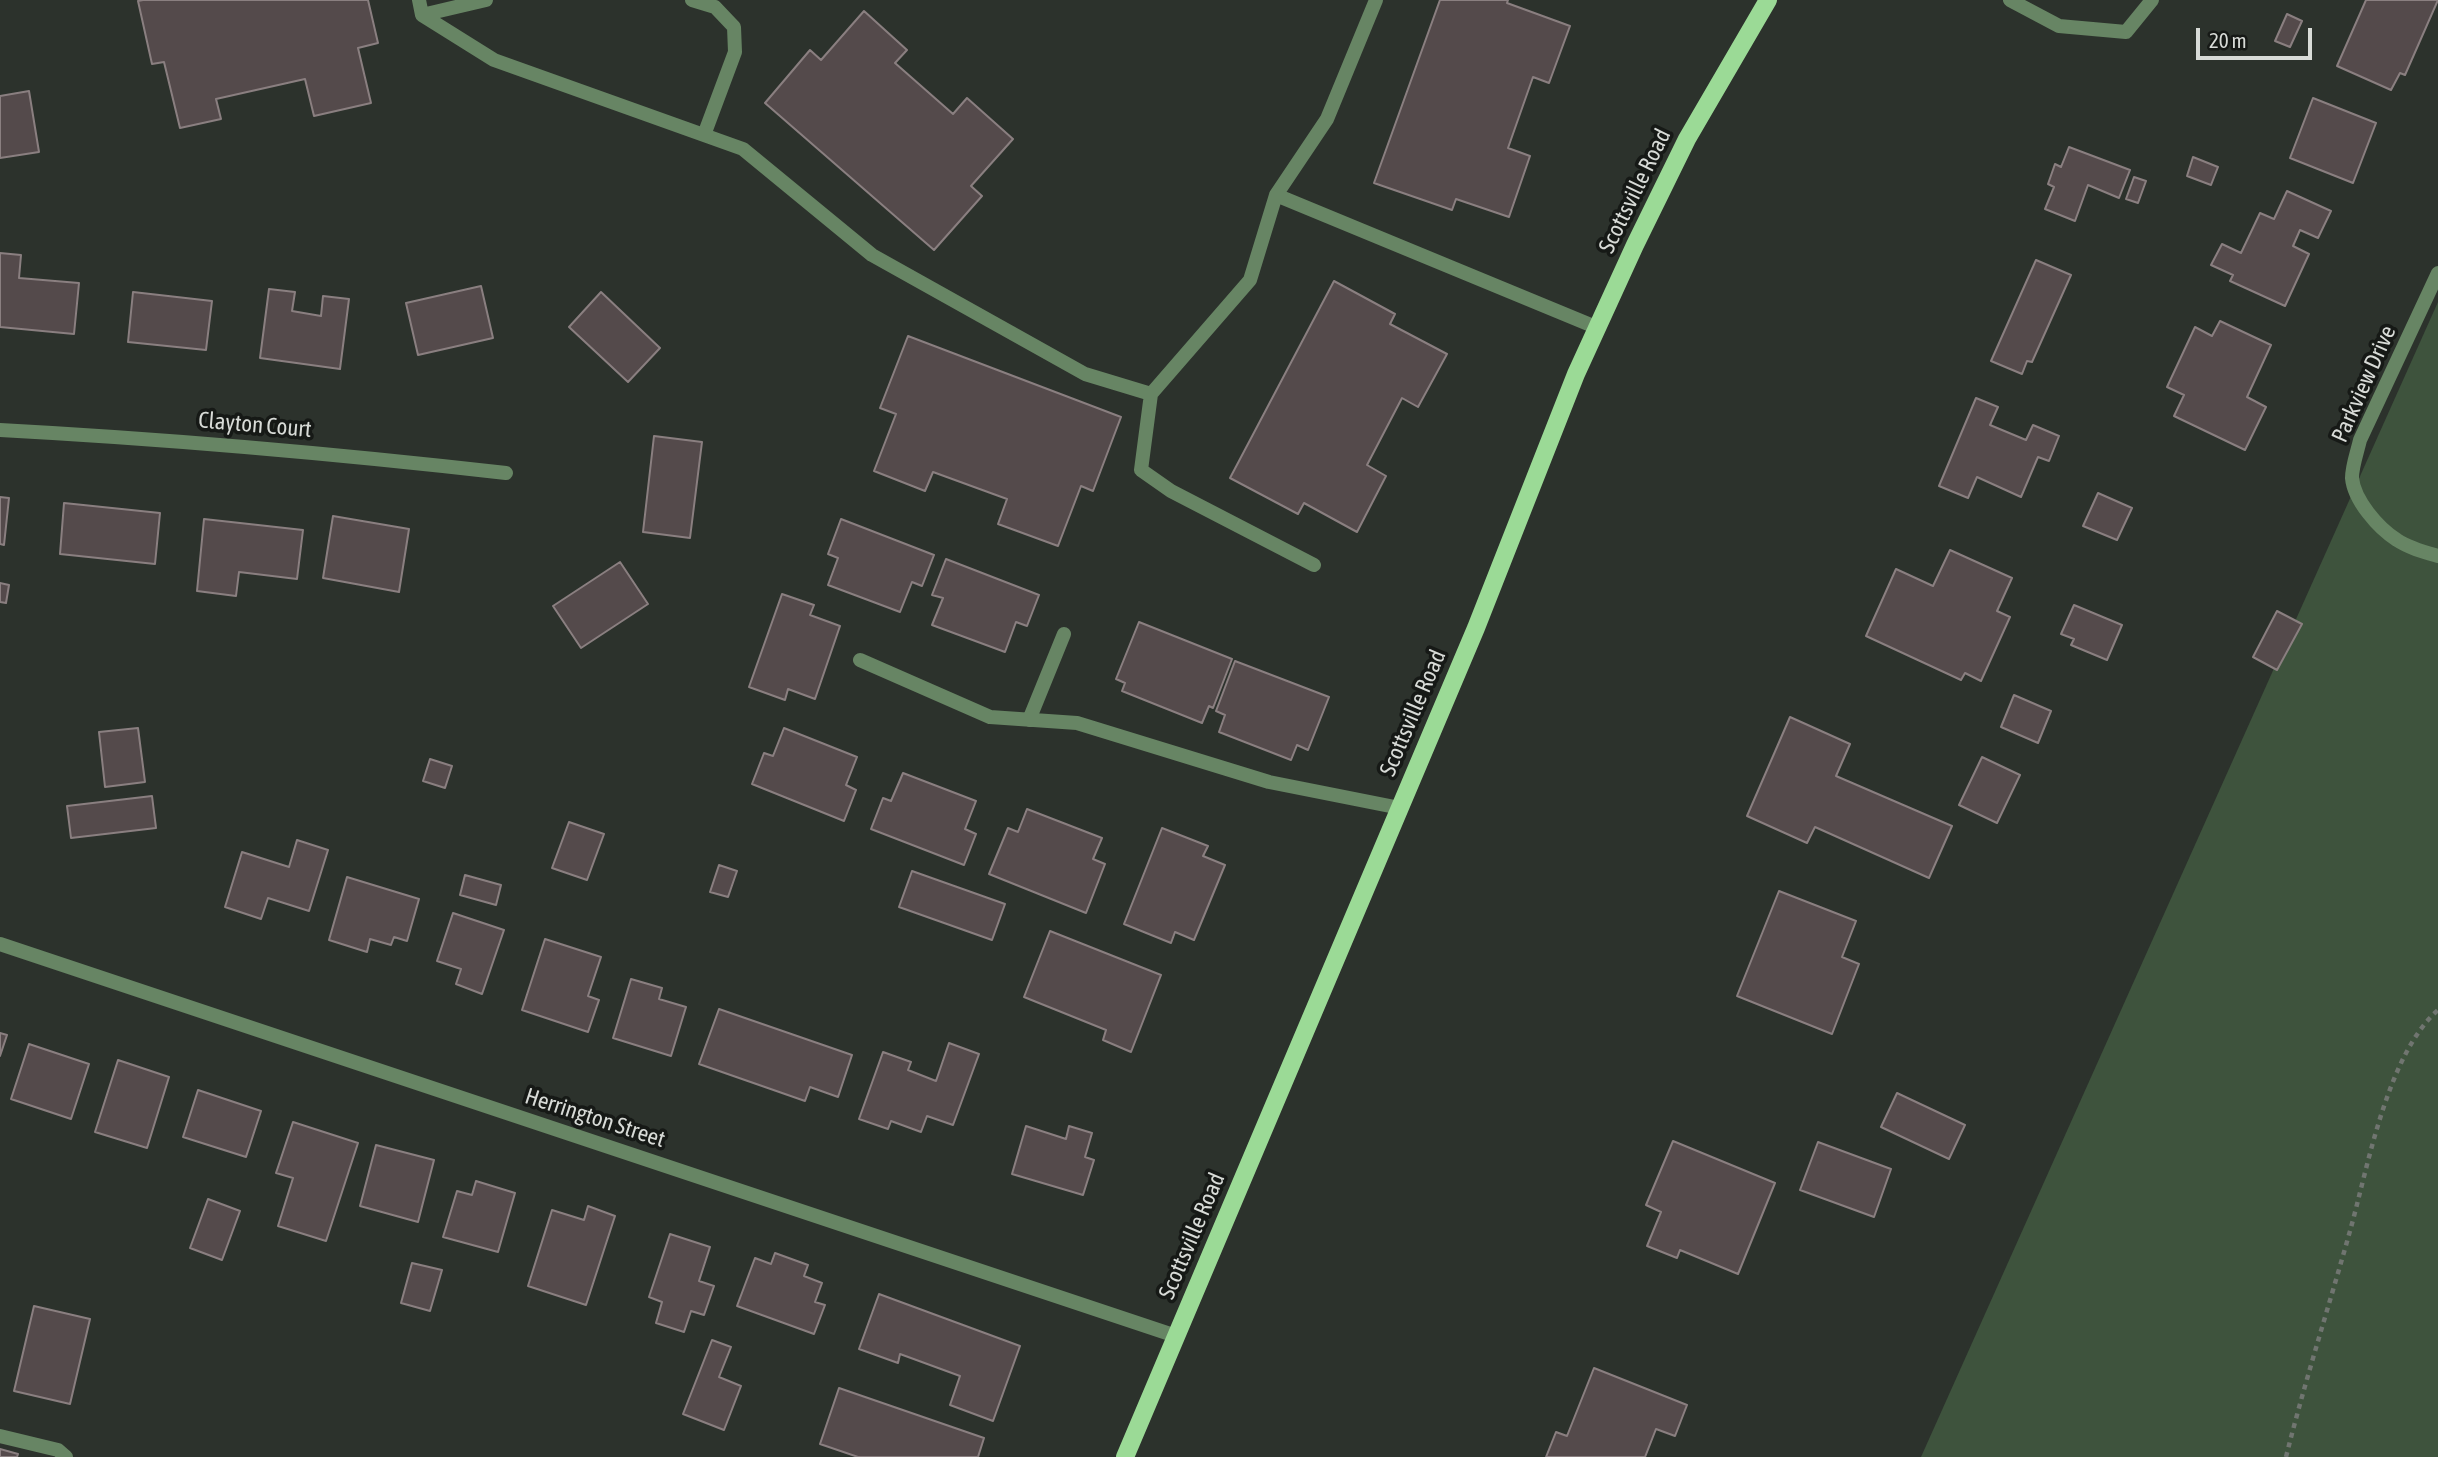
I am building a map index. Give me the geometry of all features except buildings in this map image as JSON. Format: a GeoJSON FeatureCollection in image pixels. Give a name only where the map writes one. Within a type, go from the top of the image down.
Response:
{"type":"FeatureCollection","features":[{"type":"Feature","properties":{"kind":"main road","name":"Scottsville Road"},"geometry":{"type":"LineString","coordinates":[[1125,1457],[1476,628],[1576,374],[1687,139],[1768,0]]}},
{"type":"Feature","properties":{"kind":"street"},"geometry":{"type":"LineString","coordinates":[[420,7],[486,0]]}},
{"type":"Feature","properties":{"kind":"street"},"geometry":{"type":"LineString","coordinates":[[692,0],[715,6],[734,27],[735,52],[704,135]]}},
{"type":"Feature","properties":{"kind":"street"},"geometry":{"type":"LineString","coordinates":[[1314,565],[1171,491],[1141,470],[1151,394],[1250,280],[1276,195],[1327,119],[1376,0]]}},
{"type":"Feature","properties":{"kind":"street"},"geometry":{"type":"LineString","coordinates":[[2010,0],[2059,26],[2126,32],[2152,0]]}},
{"type":"Feature","properties":{"kind":"street"},"geometry":{"type":"LineString","coordinates":[[420,7],[494,60],[743,149],[872,255],[1085,374],[1151,394]]}},
{"type":"Feature","properties":{"kind":"street"},"geometry":{"type":"LineString","coordinates":[[1276,195],[1598,328]]}},
{"type":"Feature","properties":{"kind":"street","name":"Parkview Drive"},"geometry":{"type":"LineString","coordinates":[[2438,273],[2360,440],[2352,479],[2356,494],[2365,509],[2395,540],[2438,556]]}},
{"type":"Feature","properties":{"kind":"street","name":"Clayton Court"},"geometry":{"type":"LineString","coordinates":[[0,430],[118,436],[350,455],[506,474]]}},
{"type":"Feature","properties":{"kind":"street"},"geometry":{"type":"LineString","coordinates":[[1029,720],[1064,634]]}},
{"type":"Feature","properties":{"kind":"street"},"geometry":{"type":"LineString","coordinates":[[860,660],[990,717],[1077,723],[1269,782],[1399,808]]}},
{"type":"Feature","properties":{"kind":"street","name":"Herrington Street"},"geometry":{"type":"LineString","coordinates":[[0,944],[1176,1336]]}},
{"type":"Feature","properties":{"kind":"street"},"geometry":{"type":"LineString","coordinates":[[0,1436],[58,1450],[66,1457]]}},
{"type":"Feature","properties":{"kind":"path"},"geometry":{"type":"LineString","coordinates":[[2286,1457],[2388,1100],[2413,1043],[2423,1026],[2438,1010]]}},
{"type":"Feature","properties":{"kind":"green space"},"geometry":{"type":"Polygon","coordinates":[[[2438,302],[2438,1457],[1921,1457],[2438,302]]]}}]}
